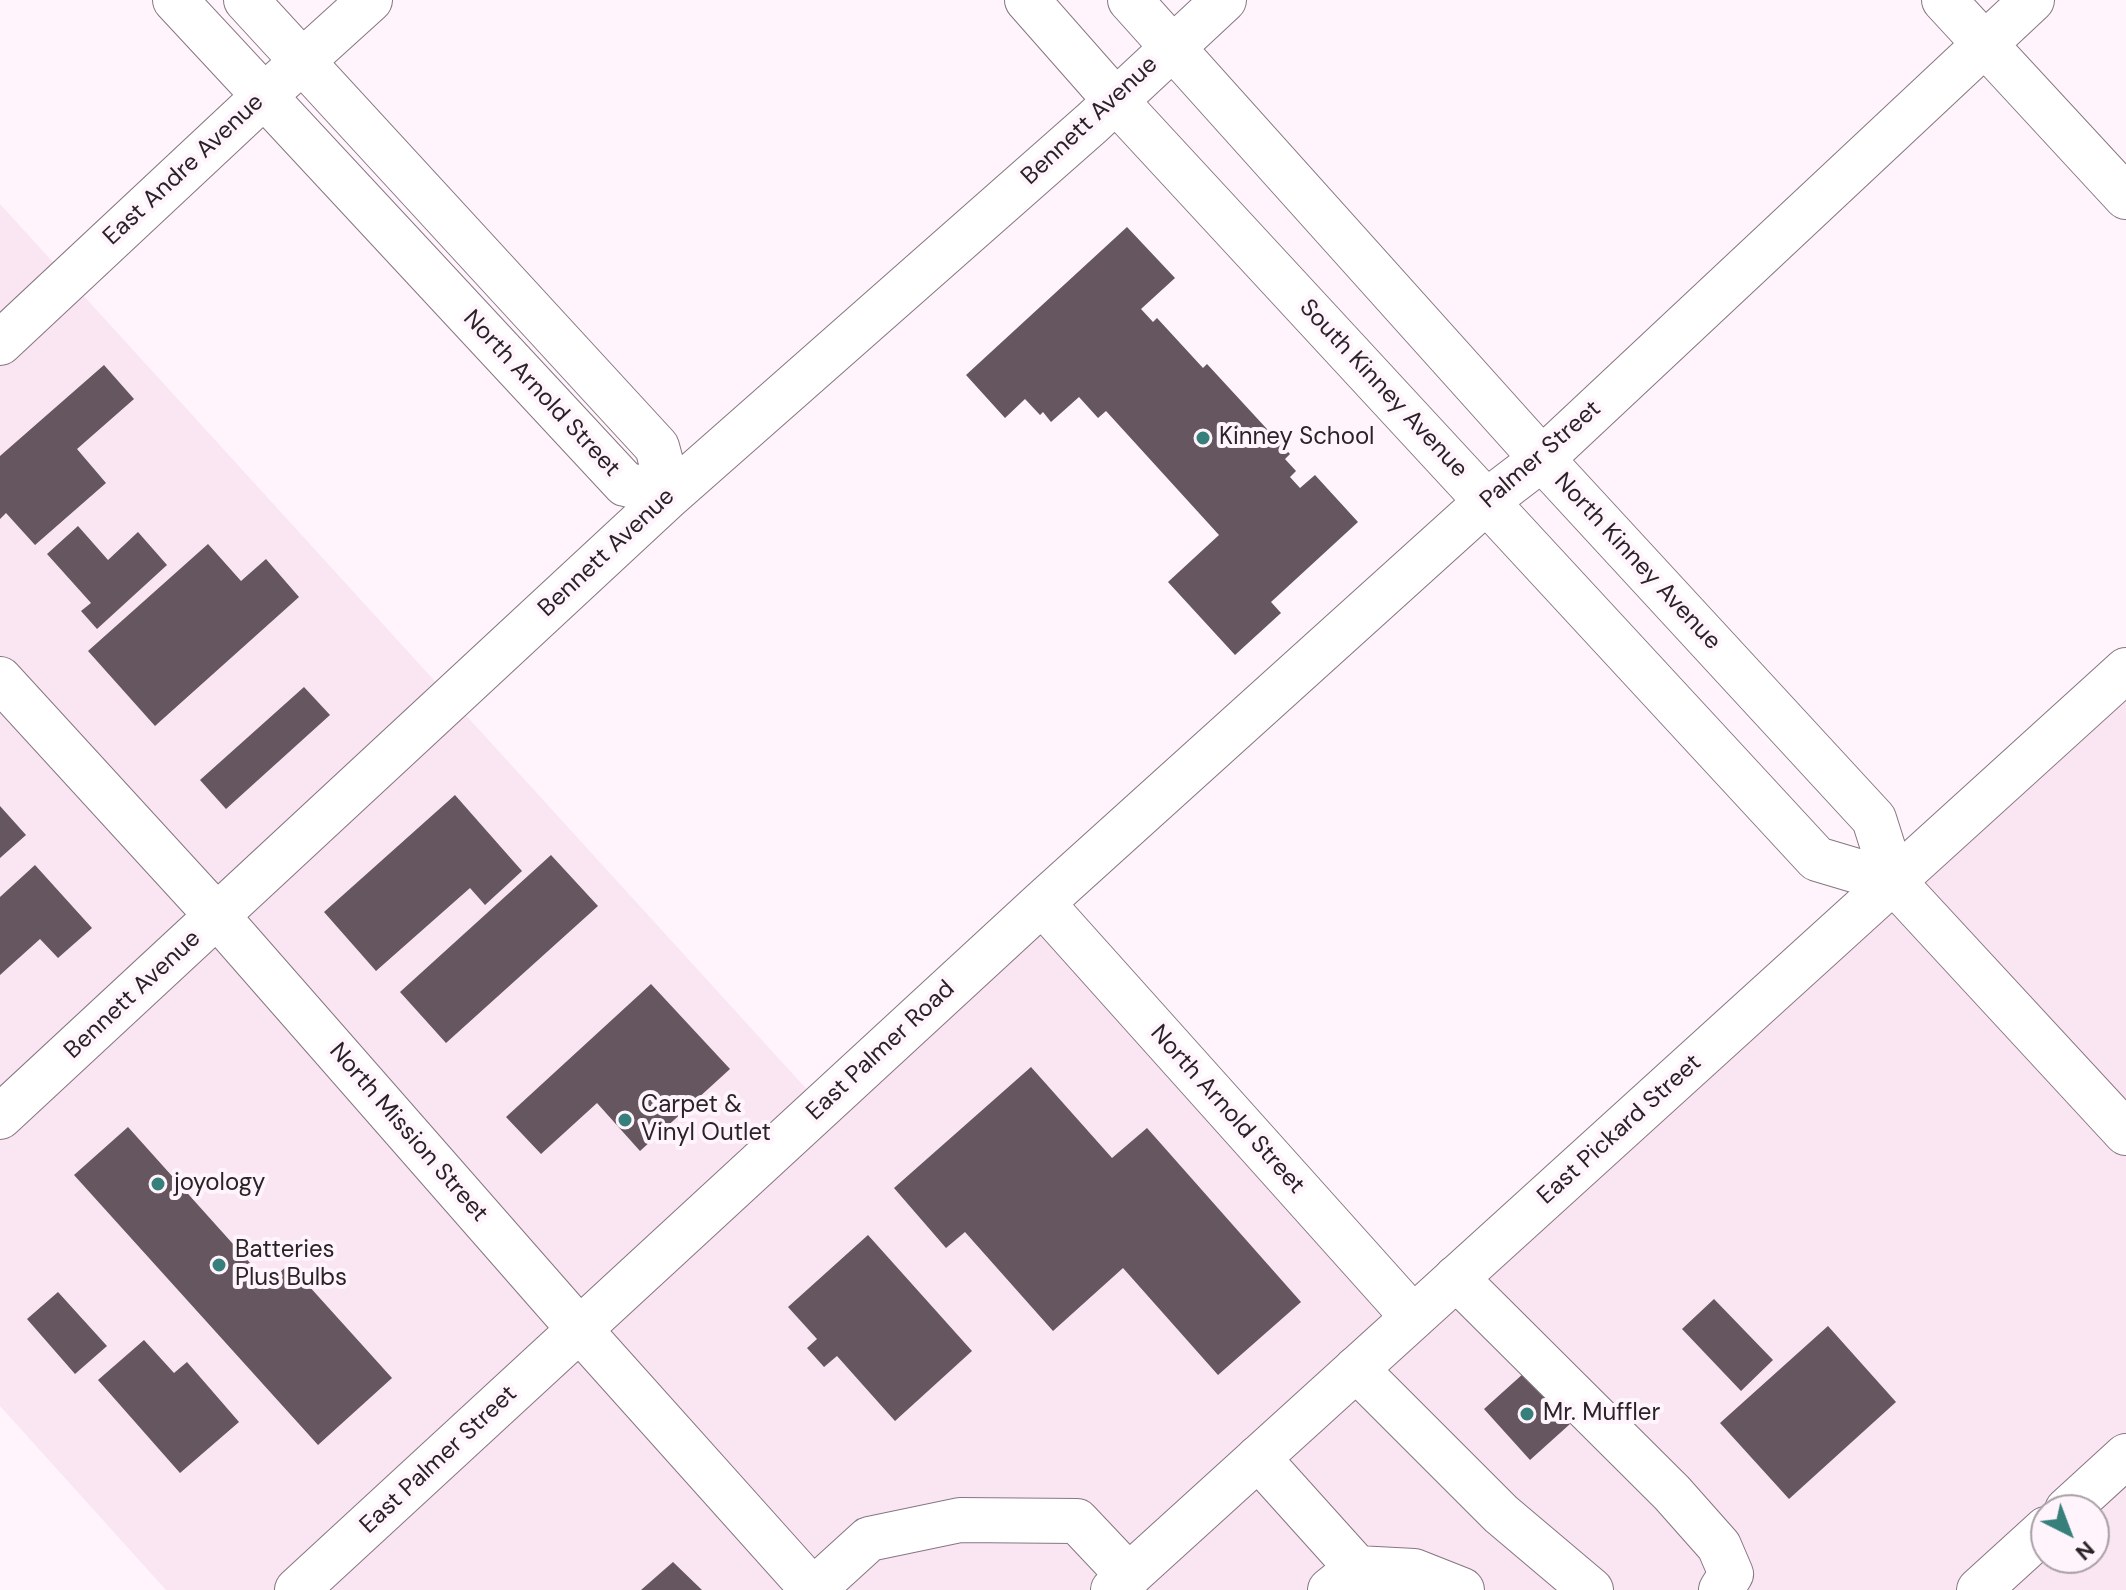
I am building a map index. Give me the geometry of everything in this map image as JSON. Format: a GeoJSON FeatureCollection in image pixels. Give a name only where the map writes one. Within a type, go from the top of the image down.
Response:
{"type":"FeatureCollection","features":[{"type":"Feature","properties":{"kind":"street","name":"North Arnold Street"},"geometry":{"type":"LineString","coordinates":[[175,0],[625,484],[670,495],[657,447],[246,0]]}},
{"type":"Feature","properties":{"kind":"street","name":"East Andre Avenue"},"geometry":{"type":"LineString","coordinates":[[0,343],[370,0]]}},
{"type":"Feature","properties":{"kind":"street","name":"South Kinney Avenue"},"geometry":{"type":"LineString","coordinates":[[1027,0],[1116,101],[1817,859],[1894,882]]}},
{"type":"Feature","properties":{"kind":"street","name":"North Kinney Avenue"},"geometry":{"type":"LineString","coordinates":[[1130,0],[1542,459],[1874,819],[1894,882],[2126,1133]]}},
{"type":"Feature","properties":{"kind":"street","name":"Bennett Avenue"},"geometry":{"type":"LineString","coordinates":[[0,1117],[670,495],[1116,101],[1224,0]]}},
{"type":"Feature","properties":{"kind":"street"},"geometry":{"type":"LineString","coordinates":[[1944,0],[2126,197]]}},
{"type":"Feature","properties":{"kind":"street","name":"Palmer Street"},"geometry":{"type":"LineString","coordinates":[[1042,903],[1487,501],[1542,459],[2032,0]]}},
{"type":"Feature","properties":{"kind":"street","name":"East Pickard Street"},"geometry":{"type":"LineString","coordinates":[[1121,1583],[2126,670]]}},
{"type":"Feature","properties":{"kind":"street","name":"North Mission Street"},"geometry":{"type":"LineString","coordinates":[[0,679],[218,917],[813,1590]]}},
{"type":"Feature","properties":{"kind":"street","name":"North Arnold Street"},"geometry":{"type":"LineString","coordinates":[[1042,903],[1413,1317]]}},
{"type":"Feature","properties":{"kind":"street","name":"East Palmer Road"},"geometry":{"type":"LineString","coordinates":[[580,1330],[1042,903]]}},
{"type":"Feature","properties":{"kind":"street"},"geometry":{"type":"LineString","coordinates":[[1456,1278],[1651,1471],[1719,1546],[1731,1574],[1721,1590]]}},
{"type":"Feature","properties":{"kind":"street","name":"East Palmer Street"},"geometry":{"type":"LineString","coordinates":[[297,1590],[580,1330]]}},
{"type":"Feature","properties":{"kind":"street"},"geometry":{"type":"LineString","coordinates":[[1356,1369],[1501,1514],[1591,1590]]}},
{"type":"Feature","properties":{"kind":"street"},"geometry":{"type":"LineString","coordinates":[[2084,1494],[2126,1456]]}},
{"type":"Feature","properties":{"kind":"street"},"geometry":{"type":"LineString","coordinates":[[1258,1458],[1343,1579],[1414,1571],[1462,1590]]}},
{"type":"Feature","properties":{"kind":"street"},"geometry":{"type":"LineString","coordinates":[[813,1590],[869,1539],[960,1520],[1077,1521],[1121,1583]]}},
{"type":"Feature","properties":{"kind":"street"},"geometry":{"type":"LineString","coordinates":[[1979,1590],[2030,1544]]}},
{"type":"Feature","properties":{"kind":"shaded area"},"geometry":{"type":"Polygon","coordinates":[[[0,204],[822,1106],[1042,903],[1412,1317],[2126,670],[2126,1590],[166,1590],[0,1406],[0,204]]]}},
{"type":"Feature","properties":{"kind":"building","name":"Kinney School"},"geometry":{"type":"Polygon","coordinates":[[[1127,227],[1175,278],[1141,309],[1153,322],[1157,318],[1203,368],[1207,364],[1290,454],[1285,459],[1296,471],[1290,477],[1300,488],[1315,475],[1358,522],[1271,602],[1281,613],[1235,655],[1168,582],[1219,535],[1106,411],[1098,418],[1079,397],[1051,422],[1025,399],[1005,418],[966,375],[1127,227]]]}},
{"type":"Feature","properties":{"kind":"building"},"geometry":{"type":"Polygon","coordinates":[[[104,365],[134,399],[77,449],[106,483],[35,545],[6,513],[0,519],[0,456],[104,365]]]}},
{"type":"Feature","properties":{"kind":"building"},"geometry":{"type":"Polygon","coordinates":[[[78,526],[108,560],[138,532],[167,565],[97,629],[81,611],[91,603],[47,554],[78,526]]]}},
{"type":"Feature","properties":{"kind":"building"},"geometry":{"type":"Polygon","coordinates":[[[208,544],[241,581],[266,559],[299,597],[155,726],[88,651],[208,544]]]}},
{"type":"Feature","properties":{"kind":"building"},"geometry":{"type":"Polygon","coordinates":[[[304,687],[330,715],[226,809],[200,780],[304,687]]]}},
{"type":"Feature","properties":{"kind":"building"},"geometry":{"type":"Polygon","coordinates":[[[455,795],[522,871],[485,905],[470,888],[376,971],[324,912],[455,795]]]}},
{"type":"Feature","properties":{"kind":"building"},"geometry":{"type":"Polygon","coordinates":[[[0,806],[26,835],[0,858],[0,806]]]}},
{"type":"Feature","properties":{"kind":"building"},"geometry":{"type":"Polygon","coordinates":[[[551,855],[598,906],[446,1043],[400,992],[551,855]]]}},
{"type":"Feature","properties":{"kind":"building"},"geometry":{"type":"Polygon","coordinates":[[[35,865],[92,928],[58,958],[40,939],[0,975],[0,897],[35,865]]]}},
{"type":"Feature","properties":{"kind":"building"},"geometry":{"type":"Polygon","coordinates":[[[651,984],[730,1069],[640,1151],[597,1103],[541,1154],[506,1117],[651,984]]]}},
{"type":"Feature","properties":{"kind":"building"},"geometry":{"type":"Polygon","coordinates":[[[1031,1067],[1112,1158],[1147,1128],[1301,1302],[1218,1375],[1123,1268],[1053,1331],[965,1232],[946,1248],[894,1188],[1031,1067]]]}},
{"type":"Feature","properties":{"kind":"building"},"geometry":{"type":"Polygon","coordinates":[[[128,1127],[268,1283],[289,1264],[392,1378],[318,1445],[74,1175],[128,1127]]]}},
{"type":"Feature","properties":{"kind":"building"},"geometry":{"type":"Polygon","coordinates":[[[868,1235],[972,1351],[895,1421],[837,1356],[824,1367],[807,1348],[817,1339],[788,1307],[868,1235]]]}},
{"type":"Feature","properties":{"kind":"building"},"geometry":{"type":"Polygon","coordinates":[[[58,1292],[107,1346],[75,1374],[27,1319],[58,1292]]]}},
{"type":"Feature","properties":{"kind":"building"},"geometry":{"type":"Polygon","coordinates":[[[1714,1299],[1773,1360],[1741,1391],[1682,1329],[1714,1299]]]}},
{"type":"Feature","properties":{"kind":"building"},"geometry":{"type":"Polygon","coordinates":[[[1828,1326],[1896,1402],[1789,1499],[1720,1423],[1828,1326]]]}},
{"type":"Feature","properties":{"kind":"building"},"geometry":{"type":"Polygon","coordinates":[[[144,1340],[174,1373],[187,1362],[239,1422],[180,1473],[98,1380],[144,1340]]]}},
{"type":"Feature","properties":{"kind":"building"},"geometry":{"type":"Polygon","coordinates":[[[1524,1373],[1570,1424],[1530,1460],[1484,1409],[1524,1373]]]}},
{"type":"Feature","properties":{"kind":"building"},"geometry":{"type":"Polygon","coordinates":[[[673,1562],[702,1590],[641,1590],[673,1562]]]}},
{"type":"Feature","properties":{"kind":"place","name":"Kinney School"},"geometry":{"type":"Point","coordinates":[1203,438]}},
{"type":"Feature","properties":{"kind":"place","name":"Carpet & Vinyl Outlet"},"geometry":{"type":"Point","coordinates":[625,1120]}},
{"type":"Feature","properties":{"kind":"place","name":"joyology"},"geometry":{"type":"Point","coordinates":[158,1184]}},
{"type":"Feature","properties":{"kind":"place","name":"Batteries Plus Bulbs"},"geometry":{"type":"Point","coordinates":[219,1265]}},
{"type":"Feature","properties":{"kind":"place","name":"Mr. Muffler"},"geometry":{"type":"Point","coordinates":[1527,1414]}}]}
